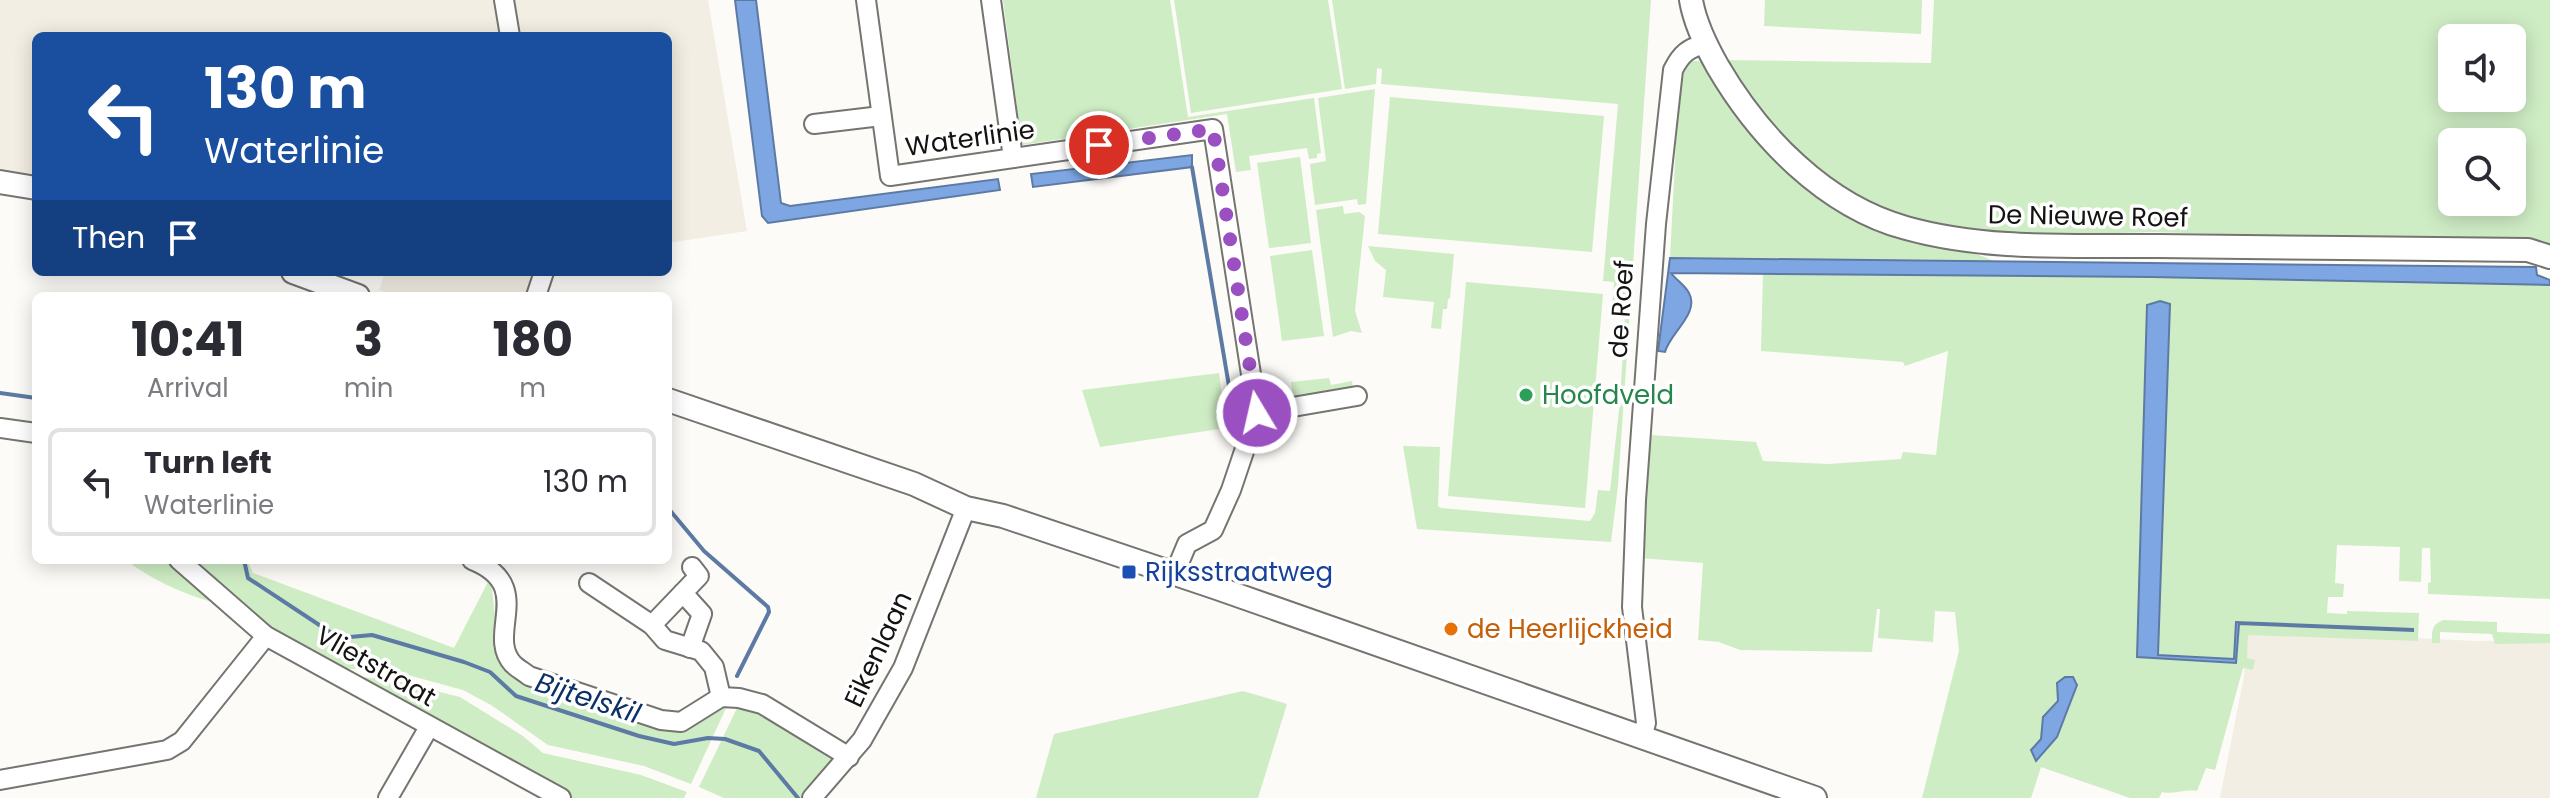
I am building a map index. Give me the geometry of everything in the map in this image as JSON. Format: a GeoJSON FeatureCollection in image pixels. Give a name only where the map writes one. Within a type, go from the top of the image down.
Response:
{"type":"FeatureCollection","features":[{"type":"Feature","properties":{"kind":"street"},"geometry":{"type":"LineString","coordinates":[[504,0],[509,32]]}},
{"type":"Feature","properties":{"kind":"street","name":"Waterlinie"},"geometry":{"type":"LineString","coordinates":[[866,0],[890,176],[1213,129],[1257,413],[1231,490],[1213,530],[1187,544],[1174,575]]}},
{"type":"Feature","properties":{"kind":"street"},"geometry":{"type":"LineString","coordinates":[[991,0],[1013,158]]}},
{"type":"Feature","properties":{"kind":"street"},"geometry":{"type":"LineString","coordinates":[[1691,0],[1705,44]]}},
{"type":"Feature","properties":{"kind":"street","name":"De Nieuwe Roef"},"geometry":{"type":"LineString","coordinates":[[1705,44],[1732,90],[1766,137],[1802,171],[1848,203],[1903,227],[1959,240],[1988,242],[2528,250],[2550,257]]}},
{"type":"Feature","properties":{"kind":"street","name":"de Roef"},"geometry":{"type":"LineString","coordinates":[[1642,738],[1646,723],[1632,607],[1636,500],[1656,224],[1673,70],[1680,56],[1692,47],[1705,44]]}},
{"type":"Feature","properties":{"kind":"street","name":"Waterlinie"},"geometry":{"type":"LineString","coordinates":[[814,124],[881,116]]}},
{"type":"Feature","properties":{"kind":"street"},"geometry":{"type":"LineString","coordinates":[[0,182],[32,187]]}},
{"type":"Feature","properties":{"kind":"street"},"geometry":{"type":"LineString","coordinates":[[304,276],[347,292]]}},
{"type":"Feature","properties":{"kind":"street"},"geometry":{"type":"LineString","coordinates":[[1257,413],[1357,396]]}},
{"type":"Feature","properties":{"kind":"street"},"geometry":{"type":"LineString","coordinates":[[672,401],[914,484],[966,508],[1003,516],[1815,798]]}},
{"type":"Feature","properties":{"kind":"street"},"geometry":{"type":"LineString","coordinates":[[0,428],[32,432]]}},
{"type":"Feature","properties":{"kind":"street","name":"Eikenlaan"},"geometry":{"type":"LineString","coordinates":[[812,798],[862,740],[903,668],[966,508]]}},
{"type":"Feature","properties":{"kind":"street","name":"Vlietstraat"},"geometry":{"type":"LineString","coordinates":[[184,564],[266,636],[561,798]]}},
{"type":"Feature","properties":{"kind":"street"},"geometry":{"type":"LineString","coordinates":[[482,564],[499,577],[506,591],[504,641],[511,662],[529,676],[661,720],[681,722],[721,697],[739,698],[762,704],[849,757]]}},
{"type":"Feature","properties":{"kind":"street"},"geometry":{"type":"LineString","coordinates":[[652,625],[699,576],[692,567]]}},
{"type":"Feature","properties":{"kind":"street"},"geometry":{"type":"LineString","coordinates":[[589,583],[652,625],[665,640],[701,651],[714,667],[721,697]]}},
{"type":"Feature","properties":{"kind":"street"},"geometry":{"type":"LineString","coordinates":[[683,593],[702,614],[690,648]]}},
{"type":"Feature","properties":{"kind":"street"},"geometry":{"type":"LineString","coordinates":[[0,780],[167,750],[182,741],[266,636]]}},
{"type":"Feature","properties":{"kind":"street"},"geometry":{"type":"LineString","coordinates":[[388,798],[429,727]]}},
{"type":"Feature","properties":{"kind":"shaded area"},"geometry":{"type":"Polygon","coordinates":[[[0,0],[708,0],[747,231],[672,242],[672,32],[32,32],[32,183],[0,177],[0,0]]]}},
{"type":"Feature","properties":{"kind":"shaded area"},"geometry":{"type":"Polygon","coordinates":[[[384,276],[534,276],[528,292],[379,290],[384,276]]]}},
{"type":"Feature","properties":{"kind":"shaded area"},"geometry":{"type":"Polygon","coordinates":[[[2245,630],[2477,641],[2550,640],[2550,798],[2220,798],[2244,676],[2245,630]]]}},
{"type":"Feature","properties":{"kind":"green space"},"geometry":{"type":"Polygon","coordinates":[[[1003,0],[1170,0],[1188,117],[1314,98],[1321,153],[1317,154],[1317,158],[1309,159],[1307,148],[1249,156],[1251,170],[1236,172],[1227,114],[1022,145],[1003,0]]]}},
{"type":"Feature","properties":{"kind":"green space"},"geometry":{"type":"Polygon","coordinates":[[[1174,0],[1328,0],[1342,89],[1191,113],[1174,0]]]}},
{"type":"Feature","properties":{"kind":"green space"},"geometry":{"type":"Polygon","coordinates":[[[1332,0],[1651,0],[1618,486],[1611,542],[1417,529],[1403,446],[1440,447],[1438,506],[1441,508],[1590,521],[1595,513],[1598,490],[1610,491],[1625,315],[1612,310],[1614,282],[1603,281],[1618,104],[1381,84],[1382,69],[1377,68],[1376,84],[1345,89],[1332,0]]]}},
{"type":"Feature","properties":{"kind":"green space"},"geometry":{"type":"Polygon","coordinates":[[[1765,0],[1922,0],[1921,34],[1764,26],[1765,0]]]}},
{"type":"Feature","properties":{"kind":"green space"},"geometry":{"type":"Polygon","coordinates":[[[1934,0],[2550,0],[2550,247],[2535,243],[2152,232],[1989,237],[1901,220],[1823,179],[1778,138],[1724,60],[1931,63],[1934,0]]]}},
{"type":"Feature","properties":{"kind":"green space"},"geometry":{"type":"Polygon","coordinates":[[[1689,61],[1699,61],[1708,66],[1817,192],[1997,262],[1670,258],[1680,66],[1689,61]]]}},
{"type":"Feature","properties":{"kind":"green space"},"geometry":{"type":"Polygon","coordinates":[[[1375,89],[1366,204],[1358,205],[1357,199],[1315,205],[1310,164],[1326,161],[1318,98],[1375,89]]]}},
{"type":"Feature","properties":{"kind":"green space"},"geometry":{"type":"Polygon","coordinates":[[[1390,97],[1604,116],[1592,252],[1378,234],[1390,97]]]}},
{"type":"Feature","properties":{"kind":"green space"},"geometry":{"type":"Polygon","coordinates":[[[1300,157],[1311,243],[1269,248],[1257,163],[1300,157]]]}},
{"type":"Feature","properties":{"kind":"green space"},"geometry":{"type":"Polygon","coordinates":[[[1343,206],[1344,214],[1359,212],[1365,216],[1355,311],[1362,333],[1351,331],[1333,337],[1316,210],[1343,206]]]}},
{"type":"Feature","properties":{"kind":"green space"},"geometry":{"type":"Polygon","coordinates":[[[1368,246],[1454,254],[1450,298],[1447,309],[1443,309],[1441,329],[1431,328],[1434,302],[1383,297],[1386,270],[1375,261],[1368,246]]]}},
{"type":"Feature","properties":{"kind":"green space"},"geometry":{"type":"Polygon","coordinates":[[[1312,250],[1324,336],[1282,341],[1270,256],[1312,250]]]}},
{"type":"Feature","properties":{"kind":"green space"},"geometry":{"type":"Polygon","coordinates":[[[1763,273],[2550,285],[2550,599],[2428,594],[2428,583],[2431,582],[2430,548],[2422,548],[2421,582],[2399,581],[2400,547],[2337,545],[2335,583],[2344,584],[2343,597],[2328,597],[2327,613],[2419,613],[2418,641],[2248,635],[2247,658],[2255,660],[2253,670],[2243,668],[2215,770],[2206,768],[2197,791],[2162,792],[2159,798],[2130,798],[2041,767],[2031,798],[1922,798],[1959,651],[1955,612],[1935,611],[1933,642],[1878,638],[1880,609],[1877,609],[1872,652],[1740,650],[1719,642],[1698,640],[1703,563],[1641,558],[1651,435],[1756,442],[1763,461],[1829,464],[1901,459],[1903,452],[1936,455],[1948,351],[1905,366],[1903,362],[1761,351],[1763,273]]]}},
{"type":"Feature","properties":{"kind":"green space","name":"Hoofdveld"},"geometry":{"type":"Polygon","coordinates":[[[1466,282],[1603,294],[1585,508],[1448,496],[1466,282]]]}},
{"type":"Feature","properties":{"kind":"green space"},"geometry":{"type":"Polygon","coordinates":[[[1219,373],[1226,428],[1100,447],[1082,390],[1219,373]]]}},
{"type":"Feature","properties":{"kind":"green space"},"geometry":{"type":"Polygon","coordinates":[[[1329,378],[1331,385],[1352,381],[1353,388],[1293,397],[1291,382],[1329,378]]]}},
{"type":"Feature","properties":{"kind":"green space"},"geometry":{"type":"Polygon","coordinates":[[[132,564],[170,564],[212,602],[167,585],[132,564]]]}},
{"type":"Feature","properties":{"kind":"green space"},"geometry":{"type":"Polygon","coordinates":[[[194,564],[249,564],[253,573],[454,648],[490,578],[503,660],[677,729],[727,706],[691,784],[644,766],[548,745],[491,705],[463,690],[393,671],[334,668],[277,637],[194,564]]]}},
{"type":"Feature","properties":{"kind":"green space"},"geometry":{"type":"Polygon","coordinates":[[[2443,620],[2497,622],[2497,632],[2550,634],[2550,643],[2495,644],[2492,634],[2440,632],[2440,643],[2432,643],[2433,629],[2443,620]]]}},
{"type":"Feature","properties":{"kind":"green space"},"geometry":{"type":"Polygon","coordinates":[[[349,676],[392,680],[460,697],[523,736],[543,753],[641,775],[687,792],[684,798],[571,798],[349,676]]]}},
{"type":"Feature","properties":{"kind":"green space"},"geometry":{"type":"Polygon","coordinates":[[[1243,691],[1287,704],[1258,798],[1036,798],[1054,734],[1243,691]]]}},
{"type":"Feature","properties":{"kind":"green space"},"geometry":{"type":"Polygon","coordinates":[[[739,704],[751,708],[836,762],[806,798],[724,798],[699,787],[739,704]]]}},
{"type":"Feature","properties":{"kind":"water"},"geometry":{"type":"Polygon","coordinates":[[[735,0],[756,0],[781,203],[790,206],[998,179],[1000,190],[768,223],[762,216],[735,0]]]}},
{"type":"Feature","properties":{"kind":"water"},"geometry":{"type":"Polygon","coordinates":[[[1192,155],[1192,167],[1033,187],[1031,174],[1192,155]]]}},
{"type":"Feature","properties":{"kind":"water"},"geometry":{"type":"Polygon","coordinates":[[[1670,258],[2536,267],[2537,275],[2550,280],[2550,285],[2151,277],[1671,273],[1687,290],[1691,308],[1665,352],[1658,351],[1670,258]]]}},
{"type":"Feature","properties":{"kind":"water"},"geometry":{"type":"Polygon","coordinates":[[[2160,301],[2170,304],[2158,655],[2234,659],[2236,622],[2413,631],[2239,624],[2236,663],[2137,657],[2147,305],[2160,301]]]}},
{"type":"Feature","properties":{"kind":"water"},"geometry":{"type":"Polygon","coordinates":[[[2065,677],[2073,677],[2077,685],[2057,737],[2036,761],[2031,750],[2041,739],[2043,717],[2058,701],[2057,683],[2065,677]]]}},
{"type":"Feature","properties":{"kind":"waterway"},"geometry":{"type":"LineString","coordinates":[[1192,167],[1232,404]]}},
{"type":"Feature","properties":{"kind":"waterway","name":"Bijtelskil"},"geometry":{"type":"LineString","coordinates":[[0,393],[32,397]]}},
{"type":"Feature","properties":{"kind":"waterway"},"geometry":{"type":"LineString","coordinates":[[672,513],[704,551],[768,607],[769,612],[737,676]]}},
{"type":"Feature","properties":{"kind":"waterway","name":"Bijtelskil"},"geometry":{"type":"LineString","coordinates":[[245,564],[248,578],[339,638],[372,635],[464,662],[490,672],[516,696],[639,736],[674,744],[708,738],[725,739],[759,751],[798,798]]}},
{"type":"Feature","properties":{"kind":"place","name":"Hoofdveld"},"geometry":{"type":"Point","coordinates":[1526,395]}},
{"type":"Feature","properties":{"kind":"place","name":"Rijksstraatweg"},"geometry":{"type":"Point","coordinates":[1129,572]}},
{"type":"Feature","properties":{"kind":"place","name":"de Heerlijckheid"},"geometry":{"type":"Point","coordinates":[1451,629]}},
{"type":"Feature","properties":{"kind":"route"},"geometry":{"type":"LineString","coordinates":[[1099,145],[1213,129],[1257,413]]}}]}
